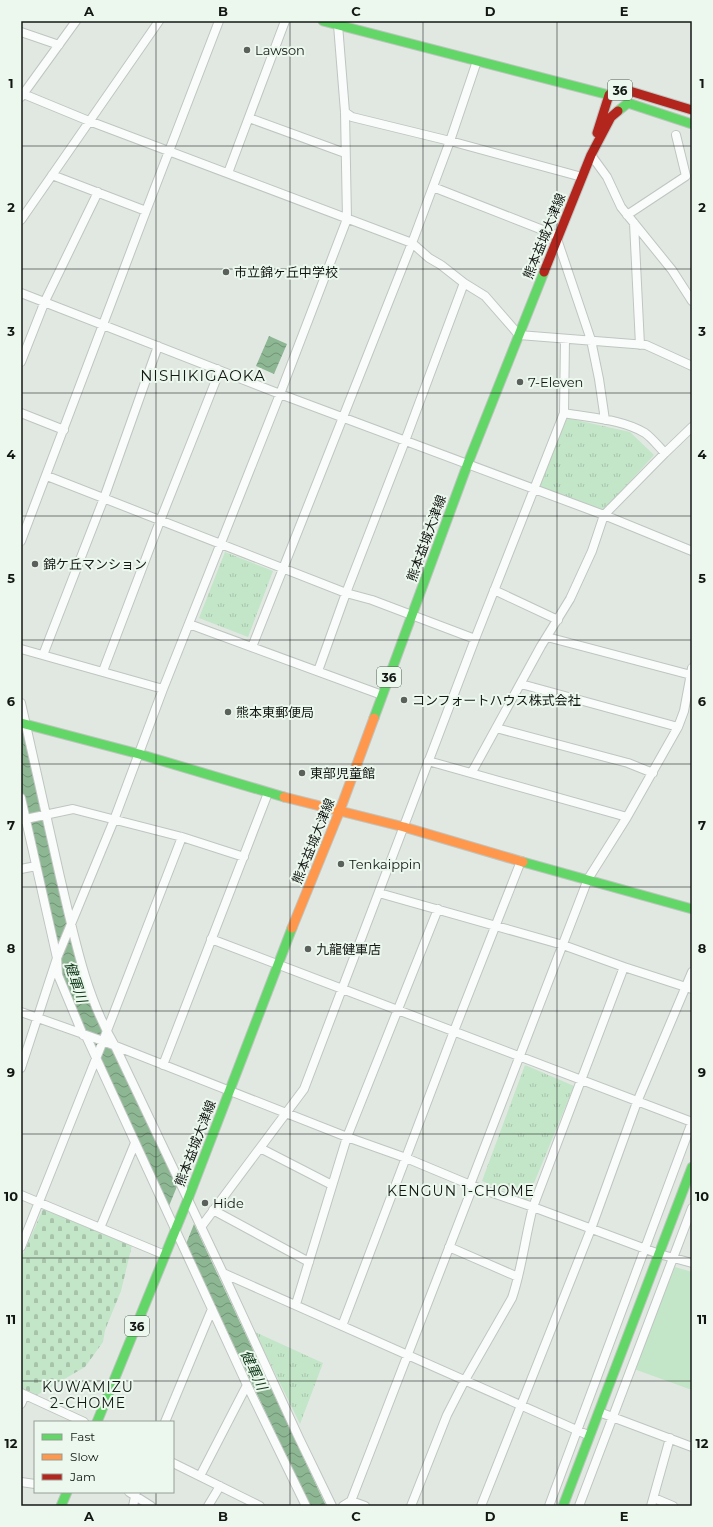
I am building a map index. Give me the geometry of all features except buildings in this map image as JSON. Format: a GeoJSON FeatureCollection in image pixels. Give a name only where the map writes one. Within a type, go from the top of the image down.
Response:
{"type":"FeatureCollection","features":[{"type":"Feature","properties":{"kind":"main road"},"geometry":{"type":"LineString","coordinates":[[323,21],[609,95],[628,103]]}},
{"type":"Feature","properties":{"kind":"main road","name":"36"},"geometry":{"type":"LineString","coordinates":[[609,95],[616,90],[622,89],[692,110]]}},
{"type":"Feature","properties":{"kind":"main road","name":"熊本益城大津線"},"geometry":{"type":"LineString","coordinates":[[591,155],[602,114],[609,95]]}},
{"type":"Feature","properties":{"kind":"main road","name":"36"},"geometry":{"type":"LineString","coordinates":[[628,103],[692,124]]}},
{"type":"Feature","properties":{"kind":"main road","name":"熊本益城大津線"},"geometry":{"type":"LineString","coordinates":[[97,1421],[188,1199],[277,964],[340,810],[468,463],[582,177],[591,155],[611,117],[628,103]]}},
{"type":"Feature","properties":{"kind":"main road"},"geometry":{"type":"LineString","coordinates":[[23,723],[139,754],[268,793],[404,827],[692,909]]}},
{"type":"Feature","properties":{"kind":"main road"},"geometry":{"type":"LineString","coordinates":[[563,1506],[692,1167]]}},
{"type":"Feature","properties":{"kind":"main road"},"geometry":{"type":"LineString","coordinates":[[61,1506],[67,1493]]}},
{"type":"Feature","properties":{"kind":"street"},"geometry":{"type":"LineString","coordinates":[[76,21],[22,95],[412,243],[429,258],[485,296],[519,335],[646,345],[692,366]]}},
{"type":"Feature","properties":{"kind":"street"},"geometry":{"type":"LineString","coordinates":[[21,220],[159,21]]}},
{"type":"Feature","properties":{"kind":"street"},"geometry":{"type":"LineString","coordinates":[[21,541],[219,21]]}},
{"type":"Feature","properties":{"kind":"street"},"geometry":{"type":"LineString","coordinates":[[228,173],[285,21]]}},
{"type":"Feature","properties":{"kind":"street"},"geometry":{"type":"LineString","coordinates":[[22,1063],[57,958],[114,820],[163,689],[280,394],[347,219],[346,153],[338,25]]}},
{"type":"Feature","properties":{"kind":"street"},"geometry":{"type":"LineString","coordinates":[[21,32],[59,45]]}},
{"type":"Feature","properties":{"kind":"street"},"geometry":{"type":"LineString","coordinates":[[252,647],[342,416],[412,243],[450,141],[477,61]]}},
{"type":"Feature","properties":{"kind":"street"},"geometry":{"type":"LineString","coordinates":[[344,112],[352,117],[450,141],[582,177]]}},
{"type":"Feature","properties":{"kind":"street"},"geometry":{"type":"LineString","coordinates":[[249,118],[346,153]]}},
{"type":"Feature","properties":{"kind":"street"},"geometry":{"type":"LineString","coordinates":[[627,215],[686,176],[676,135]]}},
{"type":"Feature","properties":{"kind":"street"},"geometry":{"type":"LineString","coordinates":[[591,155],[607,178],[621,207],[672,270],[692,300]]}},
{"type":"Feature","properties":{"kind":"street"},"geometry":{"type":"LineString","coordinates":[[52,175],[146,210]]}},
{"type":"Feature","properties":{"kind":"street"},"geometry":{"type":"LineString","coordinates":[[433,186],[558,237],[591,340],[605,420]]}},
{"type":"Feature","properties":{"kind":"street"},"geometry":{"type":"LineString","coordinates":[[21,362],[44,301],[98,192]]}},
{"type":"Feature","properties":{"kind":"street"},"geometry":{"type":"LineString","coordinates":[[634,223],[640,345]]}},
{"type":"Feature","properties":{"kind":"street"},"geometry":{"type":"LineString","coordinates":[[318,671],[346,593],[406,441],[464,283]]}},
{"type":"Feature","properties":{"kind":"street"},"geometry":{"type":"LineString","coordinates":[[21,293],[280,394],[534,488],[692,551]]}},
{"type":"Feature","properties":{"kind":"street"},"geometry":{"type":"LineString","coordinates":[[201,1227],[304,1089],[428,761],[564,413],[565,339]]}},
{"type":"Feature","properties":{"kind":"street"},"geometry":{"type":"LineString","coordinates":[[43,655],[104,498],[158,346]]}},
{"type":"Feature","properties":{"kind":"street"},"geometry":{"type":"LineString","coordinates":[[103,671],[216,380],[217,369]]}},
{"type":"Feature","properties":{"kind":"street"},"geometry":{"type":"LineString","coordinates":[[21,413],[64,430]]}},
{"type":"Feature","properties":{"kind":"street"},"geometry":{"type":"LineString","coordinates":[[564,413],[605,420],[635,428],[646,434],[665,453]]}},
{"type":"Feature","properties":{"kind":"street"},"geometry":{"type":"LineString","coordinates":[[472,772],[583,574],[604,515],[692,427]]}},
{"type":"Feature","properties":{"kind":"street"},"geometry":{"type":"LineString","coordinates":[[47,476],[346,593],[372,600],[475,640]]}},
{"type":"Feature","properties":{"kind":"street"},"geometry":{"type":"LineString","coordinates":[[494,590],[558,620]]}},
{"type":"Feature","properties":{"kind":"street"},"geometry":{"type":"LineString","coordinates":[[189,624],[382,695]]}},
{"type":"Feature","properties":{"kind":"street"},"geometry":{"type":"LineString","coordinates":[[343,1506],[351,1500],[449,1247],[588,879],[627,817],[678,727],[691,686],[691,672],[547,637]]}},
{"type":"Feature","properties":{"kind":"street"},"geometry":{"type":"LineString","coordinates":[[21,649],[163,689]]}},
{"type":"Feature","properties":{"kind":"street"},"geometry":{"type":"LineString","coordinates":[[521,684],[678,727]]}},
{"type":"Feature","properties":{"kind":"street"},"geometry":{"type":"LineString","coordinates":[[21,703],[23,723],[86,984],[107,1032],[188,1199],[332,1506]]}},
{"type":"Feature","properties":{"kind":"street"},"geometry":{"type":"LineString","coordinates":[[496,728],[628,763],[653,773]]}},
{"type":"Feature","properties":{"kind":"street"},"geometry":{"type":"LineString","coordinates":[[428,761],[472,772],[627,817]]}},
{"type":"Feature","properties":{"kind":"street"},"geometry":{"type":"LineString","coordinates":[[163,1065],[268,793]]}},
{"type":"Feature","properties":{"kind":"street"},"geometry":{"type":"LineString","coordinates":[[21,798],[23,819],[36,866],[57,958],[58,975],[247,1385],[306,1506]]}},
{"type":"Feature","properties":{"kind":"street"},"geometry":{"type":"LineString","coordinates":[[23,819],[73,809],[182,837],[244,857]]}},
{"type":"Feature","properties":{"kind":"street"},"geometry":{"type":"LineString","coordinates":[[21,1247],[104,1042],[182,837]]}},
{"type":"Feature","properties":{"kind":"street"},"geometry":{"type":"LineString","coordinates":[[342,1326],[454,1031],[521,861]]}},
{"type":"Feature","properties":{"kind":"street"},"geometry":{"type":"LineString","coordinates":[[21,869],[36,866]]}},
{"type":"Feature","properties":{"kind":"street"},"geometry":{"type":"LineString","coordinates":[[379,893],[563,945],[624,967],[689,987]]}},
{"type":"Feature","properties":{"kind":"street"},"geometry":{"type":"LineString","coordinates":[[296,1304],[347,1138],[438,909]]}},
{"type":"Feature","properties":{"kind":"street"},"geometry":{"type":"LineString","coordinates":[[211,939],[692,1122],[549,1506]]}},
{"type":"Feature","properties":{"kind":"street"},"geometry":{"type":"LineString","coordinates":[[411,1506],[446,1415],[464,1380],[512,1298],[534,1207],[624,967]]}},
{"type":"Feature","properties":{"kind":"street"},"geometry":{"type":"LineString","coordinates":[[481,1506],[591,1229],[637,1102],[689,987],[692,972]]}},
{"type":"Feature","properties":{"kind":"street"},"geometry":{"type":"LineString","coordinates":[[21,1012],[229,1090],[347,1138],[406,1158],[472,1186],[534,1207],[644,1249],[692,1263]]}},
{"type":"Feature","properties":{"kind":"street"},"geometry":{"type":"LineString","coordinates":[[100,1228],[135,1143]]}},
{"type":"Feature","properties":{"kind":"street"},"geometry":{"type":"LineString","coordinates":[[260,1148],[332,1185]]}},
{"type":"Feature","properties":{"kind":"street"},"geometry":{"type":"LineString","coordinates":[[21,1195],[165,1255]]}},
{"type":"Feature","properties":{"kind":"street"},"geometry":{"type":"LineString","coordinates":[[579,1506],[692,1208]]}},
{"type":"Feature","properties":{"kind":"street"},"geometry":{"type":"LineString","coordinates":[[213,1210],[309,1262]]}},
{"type":"Feature","properties":{"kind":"street"},"geometry":{"type":"LineString","coordinates":[[449,1247],[518,1277]]}},
{"type":"Feature","properties":{"kind":"street"},"geometry":{"type":"LineString","coordinates":[[223,1273],[296,1304],[342,1326],[590,1436]]}},
{"type":"Feature","properties":{"kind":"street"},"geometry":{"type":"LineString","coordinates":[[165,1421],[212,1309]]}},
{"type":"Feature","properties":{"kind":"street"},"geometry":{"type":"LineString","coordinates":[[200,1476],[247,1385]]}},
{"type":"Feature","properties":{"kind":"street"},"geometry":{"type":"LineString","coordinates":[[21,1404],[23,1394],[82,1421]]}},
{"type":"Feature","properties":{"kind":"street"},"geometry":{"type":"LineString","coordinates":[[599,1412],[692,1447]]}},
{"type":"Feature","properties":{"kind":"street"},"geometry":{"type":"LineString","coordinates":[[670,1438],[652,1502],[673,1506]]}},
{"type":"Feature","properties":{"kind":"street"},"geometry":{"type":"LineString","coordinates":[[174,1463],[260,1506]]}},
{"type":"Feature","properties":{"kind":"street"},"geometry":{"type":"LineString","coordinates":[[21,1482],[34,1484]]}},
{"type":"Feature","properties":{"kind":"street"},"geometry":{"type":"LineString","coordinates":[[208,1506],[220,1486]]}},
{"type":"Feature","properties":{"kind":"street"},"geometry":{"type":"LineString","coordinates":[[133,1493],[133,1506]]}},
{"type":"Feature","properties":{"kind":"street"},"geometry":{"type":"LineString","coordinates":[[133,1493],[151,1506]]}},
{"type":"Feature","properties":{"kind":"street"},"geometry":{"type":"LineString","coordinates":[[351,1500],[365,1506]]}},
{"type":"Feature","properties":{"kind":"green space"},"geometry":{"type":"Polygon","coordinates":[[[567,418],[630,432],[654,455],[604,510],[536,488],[567,418]]]}},
{"type":"Feature","properties":{"kind":"green space"},"geometry":{"type":"Polygon","coordinates":[[[225,552],[273,571],[248,637],[199,618],[225,552]]]}},
{"type":"Feature","properties":{"kind":"green space"},"geometry":{"type":"Polygon","coordinates":[[[525,1065],[574,1086],[527,1200],[482,1181],[525,1065]]]}},
{"type":"Feature","properties":{"kind":"green space"},"geometry":{"type":"Polygon","coordinates":[[[43,1209],[132,1245],[121,1291],[105,1330],[103,1342],[85,1367],[37,1395],[21,1388],[21,1259],[43,1209]]]}},
{"type":"Feature","properties":{"kind":"green space"},"geometry":{"type":"Polygon","coordinates":[[[675,1267],[692,1272],[692,1390],[634,1369],[675,1267]]]}},
{"type":"Feature","properties":{"kind":"green space"},"geometry":{"type":"Polygon","coordinates":[[[255,1332],[323,1363],[300,1424],[255,1332]]]}},
{"type":"Feature","properties":{"kind":"water"},"geometry":{"type":"Polygon","coordinates":[[[269,336],[287,344],[274,374],[256,366],[269,336]]]}},
{"type":"Feature","properties":{"kind":"water","name":"健軍川"},"geometry":{"type":"Polygon","coordinates":[[[21,716],[74,953],[85,991],[99,1020],[99,1024],[178,1184],[169,1206],[152,1174],[63,981],[21,788],[21,716]]]}},
{"type":"Feature","properties":{"kind":"water","name":"健軍川"},"geometry":{"type":"Polygon","coordinates":[[[194,1224],[326,1506],[310,1506],[186,1244],[194,1224]]]}},
{"type":"Feature","properties":{"kind":"traffic: fast"},"geometry":{"type":"LineString","coordinates":[[323,21],[609,95]]}},
{"type":"Feature","properties":{"kind":"traffic: fast"},"geometry":{"type":"LineString","coordinates":[[618,111],[628,103],[692,124]]}},
{"type":"Feature","properties":{"kind":"traffic: fast"},"geometry":{"type":"LineString","coordinates":[[374,718],[468,463],[544,272]]}},
{"type":"Feature","properties":{"kind":"traffic: fast"},"geometry":{"type":"LineString","coordinates":[[21,723],[139,754],[284,797]]}},
{"type":"Feature","properties":{"kind":"traffic: fast"},"geometry":{"type":"LineString","coordinates":[[523,862],[692,909]]}},
{"type":"Feature","properties":{"kind":"traffic: fast"},"geometry":{"type":"LineString","coordinates":[[97,1421],[188,1199],[292,928]]}},
{"type":"Feature","properties":{"kind":"traffic: fast"},"geometry":{"type":"LineString","coordinates":[[563,1506],[692,1167]]}},
{"type":"Feature","properties":{"kind":"traffic: fast"},"geometry":{"type":"LineString","coordinates":[[61,1506],[67,1493]]}},
{"type":"Feature","properties":{"kind":"traffic: slow"},"geometry":{"type":"LineString","coordinates":[[292,928],[340,810],[374,718]]}},
{"type":"Feature","properties":{"kind":"traffic: slow"},"geometry":{"type":"LineString","coordinates":[[284,797],[404,827],[523,862]]}},
{"type":"Feature","properties":{"kind":"traffic: jam"},"geometry":{"type":"LineString","coordinates":[[597,133],[609,95],[616,90],[623,89],[692,110]]}},
{"type":"Feature","properties":{"kind":"traffic: jam"},"geometry":{"type":"LineString","coordinates":[[544,272],[591,155],[611,117],[618,111]]}},
{"type":"Feature","properties":{"kind":"place","name":"Lawson"},"geometry":{"type":"Point","coordinates":[247,50]}},
{"type":"Feature","properties":{"kind":"place","name":"市立錦ヶ丘中学校"},"geometry":{"type":"Point","coordinates":[226,272]}},
{"type":"Feature","properties":{"kind":"place","name":"7-Eleven"},"geometry":{"type":"Point","coordinates":[520,382]}},
{"type":"Feature","properties":{"kind":"place","name":"錦ケ丘マンション"},"geometry":{"type":"Point","coordinates":[35,564]}},
{"type":"Feature","properties":{"kind":"place","name":"コンフォートハウス株式会社"},"geometry":{"type":"Point","coordinates":[404,700]}},
{"type":"Feature","properties":{"kind":"place","name":"熊本東郵便局"},"geometry":{"type":"Point","coordinates":[228,712]}},
{"type":"Feature","properties":{"kind":"place","name":"東部児童館"},"geometry":{"type":"Point","coordinates":[302,773]}},
{"type":"Feature","properties":{"kind":"place","name":"Tenkaippin"},"geometry":{"type":"Point","coordinates":[341,864]}},
{"type":"Feature","properties":{"kind":"place","name":"九龍健軍店"},"geometry":{"type":"Point","coordinates":[308,949]}},
{"type":"Feature","properties":{"kind":"place","name":"Hide"},"geometry":{"type":"Point","coordinates":[205,1203]}},
{"type":"Feature","properties":{"kind":"district","name":"NISHIKIGAOKA"},"geometry":{"type":"Point","coordinates":[203,375]}},
{"type":"Feature","properties":{"kind":"district","name":"KENGUN 1-CHOME"},"geometry":{"type":"Point","coordinates":[461,1191]}},
{"type":"Feature","properties":{"kind":"district","name":"KUWAMIZU 2-CHOME"},"geometry":{"type":"Point","coordinates":[88,1396]}}]}
